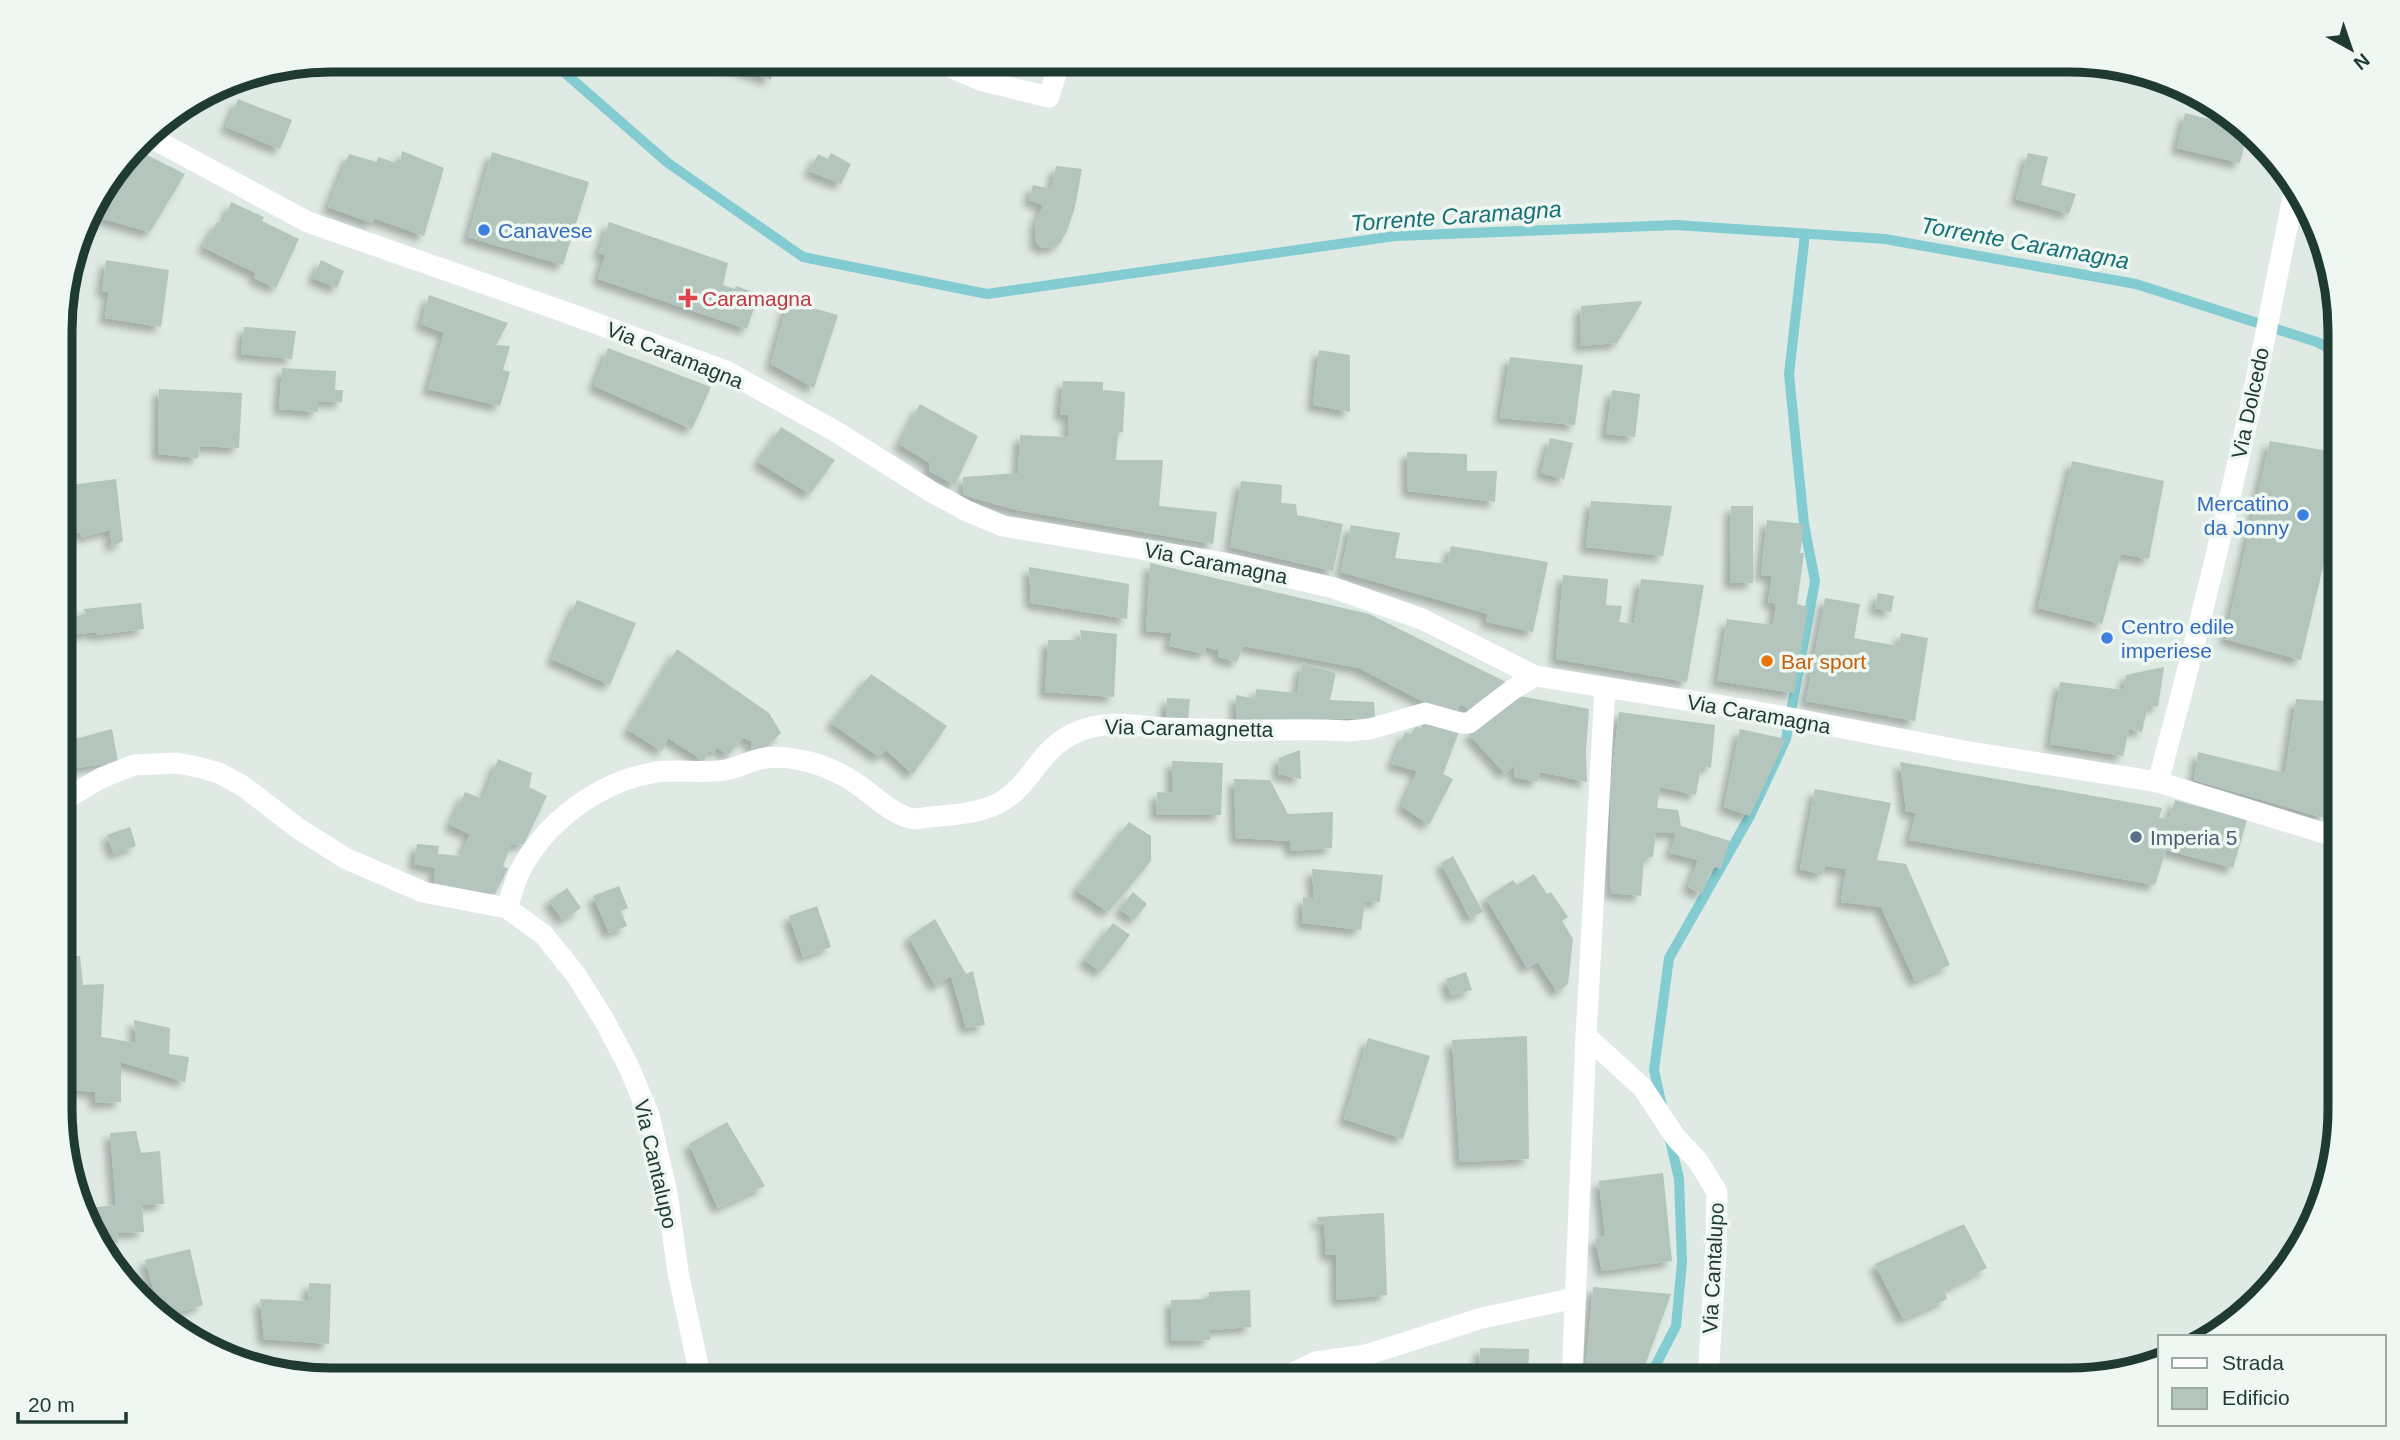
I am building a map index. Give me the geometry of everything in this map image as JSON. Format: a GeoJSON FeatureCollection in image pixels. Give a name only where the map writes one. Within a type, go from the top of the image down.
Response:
{"type":"FeatureCollection","features":[{"type":"Feature","properties":{"kind":"street"},"geometry":{"type":"LineString","coordinates":[[962,72],[983,81],[1049,97],[1056,72]]}},
{"type":"Feature","properties":{"kind":"street","name":"Via Caramagna"},"geometry":{"type":"LineString","coordinates":[[156,140],[308,222],[726,371],[835,431],[930,491],[1003,526],[1225,563],[1334,588],[1422,619],[1535,676],[1792,718],[1977,754],[2158,782],[2328,834]]}},
{"type":"Feature","properties":{"kind":"street","name":"Via Dolcedo"},"geometry":{"type":"LineString","coordinates":[[2158,782],[2186,681],[2252,402],[2293,199]]}},
{"type":"Feature","properties":{"kind":"street","name":"Via Caramagnetta"},"geometry":{"type":"LineString","coordinates":[[506,908],[520,873],[541,838],[557,822],[574,808],[612,786],[656,772],[726,770],[755,760],[785,757],[830,769],[857,783],[897,813],[916,818],[973,811],[1004,800],[1016,791],[1034,766],[1058,742],[1097,725],[1118,723],[1166,728],[1347,731],[1370,729],[1425,713],[1469,723],[1535,676]]}},
{"type":"Feature","properties":{"kind":"street"},"geometry":{"type":"LineString","coordinates":[[1572,1368],[1586,1036],[1605,688]]}},
{"type":"Feature","properties":{"kind":"street"},"geometry":{"type":"LineString","coordinates":[[72,795],[101,778],[134,765],[177,763],[219,773],[243,786],[299,829],[345,858],[423,892],[506,908]]}},
{"type":"Feature","properties":{"kind":"street","name":"Via Cantalupo"},"geometry":{"type":"LineString","coordinates":[[506,908],[544,935],[576,975],[603,1018],[639,1090],[649,1115],[667,1193],[678,1272],[698,1368]]}},
{"type":"Feature","properties":{"kind":"street","name":"Via Cantalupo"},"geometry":{"type":"LineString","coordinates":[[1586,1036],[1643,1088],[1676,1139],[1698,1161],[1717,1192],[1709,1368]]}},
{"type":"Feature","properties":{"kind":"street"},"geometry":{"type":"LineString","coordinates":[[1303,1368],[1316,1362],[1366,1355],[1482,1318],[1575,1298]]}},
{"type":"Feature","properties":{"kind":"building"},"geometry":{"type":"Polygon","coordinates":[[[748,72],[772,72],[771,80],[748,72]]]}},
{"type":"Feature","properties":{"kind":"building"},"geometry":{"type":"Polygon","coordinates":[[[238,99],[292,120],[280,149],[226,127],[238,99]]]}},
{"type":"Feature","properties":{"kind":"building"},"geometry":{"type":"Polygon","coordinates":[[[2185,113],[2224,123],[2245,141],[2240,163],[2177,148],[2185,113]]]}},
{"type":"Feature","properties":{"kind":"building"},"geometry":{"type":"Polygon","coordinates":[[[402,151],[444,168],[424,236],[374,218],[372,223],[328,207],[349,154],[377,162],[378,157],[400,164],[402,151]]]}},
{"type":"Feature","properties":{"kind":"building"},"geometry":{"type":"Polygon","coordinates":[[[492,152],[589,182],[563,265],[468,237],[492,152]]]}},
{"type":"Feature","properties":{"kind":"building"},"geometry":{"type":"Polygon","coordinates":[[[143,153],[185,174],[150,232],[103,219],[114,189],[143,153]]]}},
{"type":"Feature","properties":{"kind":"building"},"geometry":{"type":"Polygon","coordinates":[[[831,153],[851,164],[841,184],[809,171],[818,154],[828,159],[831,153]]]}},
{"type":"Feature","properties":{"kind":"building"},"geometry":{"type":"Polygon","coordinates":[[[2028,153],[2048,157],[2041,185],[2076,194],[2069,214],[2016,199],[2028,153]]]}},
{"type":"Feature","properties":{"kind":"building"},"geometry":{"type":"Polygon","coordinates":[[[1056,166],[1082,169],[1075,207],[1059,245],[1040,247],[1035,241],[1036,222],[1043,205],[1029,200],[1033,185],[1051,189],[1056,166]]]}},
{"type":"Feature","properties":{"kind":"building"},"geometry":{"type":"Polygon","coordinates":[[[231,202],[264,217],[262,221],[299,239],[276,288],[254,278],[256,273],[203,247],[217,222],[223,224],[231,202]]]}},
{"type":"Feature","properties":{"kind":"building"},"geometry":{"type":"Polygon","coordinates":[[[609,222],[728,263],[723,285],[735,289],[736,286],[759,294],[747,329],[598,279],[605,255],[599,253],[609,222]]]}},
{"type":"Feature","properties":{"kind":"building"},"geometry":{"type":"Polygon","coordinates":[[[106,260],[169,270],[161,327],[105,318],[109,292],[102,291],[106,260]]]}},
{"type":"Feature","properties":{"kind":"building"},"geometry":{"type":"Polygon","coordinates":[[[321,260],[344,271],[337,288],[313,278],[321,260]]]}},
{"type":"Feature","properties":{"kind":"building"},"geometry":{"type":"Polygon","coordinates":[[[429,295],[508,323],[496,345],[510,346],[503,370],[510,372],[500,406],[428,389],[444,333],[421,324],[429,295]]]}},
{"type":"Feature","properties":{"kind":"building"},"geometry":{"type":"Polygon","coordinates":[[[788,301],[838,315],[814,388],[771,364],[788,301]]]}},
{"type":"Feature","properties":{"kind":"building"},"geometry":{"type":"Polygon","coordinates":[[[1641,301],[1617,343],[1580,346],[1581,306],[1641,301]]]}},
{"type":"Feature","properties":{"kind":"building"},"geometry":{"type":"Polygon","coordinates":[[[244,327],[296,331],[292,359],[241,354],[244,327]]]}},
{"type":"Feature","properties":{"kind":"building"},"geometry":{"type":"Polygon","coordinates":[[[608,348],[711,387],[692,429],[594,386],[608,348]]]}},
{"type":"Feature","properties":{"kind":"building"},"geometry":{"type":"Polygon","coordinates":[[[1319,350],[1350,355],[1350,412],[1313,405],[1319,350]]]}},
{"type":"Feature","properties":{"kind":"building"},"geometry":{"type":"Polygon","coordinates":[[[1510,357],[1583,365],[1575,425],[1500,418],[1510,357]]]}},
{"type":"Feature","properties":{"kind":"building"},"geometry":{"type":"Polygon","coordinates":[[[282,368],[336,371],[335,390],[343,390],[342,402],[318,401],[318,412],[279,409],[282,368]]]}},
{"type":"Feature","properties":{"kind":"building"},"geometry":{"type":"Polygon","coordinates":[[[1063,381],[1103,382],[1103,390],[1125,392],[1123,432],[1118,433],[1116,460],[1163,460],[1159,506],[1217,512],[1213,544],[1016,510],[964,495],[963,477],[1018,473],[1020,435],[1068,437],[1069,415],[1060,415],[1063,381]]]}},
{"type":"Feature","properties":{"kind":"building"},"geometry":{"type":"Polygon","coordinates":[[[159,389],[242,393],[239,448],[200,446],[198,458],[158,454],[159,389]]]}},
{"type":"Feature","properties":{"kind":"building"},"geometry":{"type":"Polygon","coordinates":[[[1612,390],[1640,394],[1635,437],[1606,434],[1612,390]]]}},
{"type":"Feature","properties":{"kind":"building"},"geometry":{"type":"Polygon","coordinates":[[[920,404],[978,436],[955,485],[929,471],[930,463],[899,444],[920,404]]]}},
{"type":"Feature","properties":{"kind":"building"},"geometry":{"type":"Polygon","coordinates":[[[781,427],[835,460],[810,494],[758,462],[781,427]]]}},
{"type":"Feature","properties":{"kind":"building"},"geometry":{"type":"Polygon","coordinates":[[[1550,438],[1573,443],[1564,479],[1541,473],[1550,438]]]}},
{"type":"Feature","properties":{"kind":"building"},"geometry":{"type":"Polygon","coordinates":[[[2270,441],[2328,451],[2328,546],[2301,660],[2225,639],[2270,441]]]}},
{"type":"Feature","properties":{"kind":"building"},"geometry":{"type":"Polygon","coordinates":[[[1407,452],[1467,454],[1467,471],[1497,471],[1495,502],[1408,491],[1407,452]]]}},
{"type":"Feature","properties":{"kind":"building"},"geometry":{"type":"Polygon","coordinates":[[[2072,461],[2164,481],[2149,559],[2121,554],[2102,624],[2038,608],[2072,461]]]}},
{"type":"Feature","properties":{"kind":"building"},"geometry":{"type":"Polygon","coordinates":[[[116,479],[123,541],[112,547],[110,530],[82,537],[80,532],[72,533],[72,485],[116,479]]]}},
{"type":"Feature","properties":{"kind":"building"},"geometry":{"type":"Polygon","coordinates":[[[1241,481],[1282,485],[1281,503],[1296,504],[1297,515],[1343,524],[1333,571],[1230,547],[1241,481]]]}},
{"type":"Feature","properties":{"kind":"building"},"geometry":{"type":"Polygon","coordinates":[[[1591,501],[1672,506],[1663,556],[1586,547],[1591,501]]]}},
{"type":"Feature","properties":{"kind":"building"},"geometry":{"type":"Polygon","coordinates":[[[1731,506],[1753,506],[1753,583],[1730,583],[1731,506]]]}},
{"type":"Feature","properties":{"kind":"building"},"geometry":{"type":"Polygon","coordinates":[[[1767,520],[1804,524],[1800,553],[1804,553],[1797,604],[1808,607],[1794,693],[1717,681],[1727,619],[1773,625],[1776,604],[1768,602],[1772,576],[1761,575],[1767,520]]]}},
{"type":"Feature","properties":{"kind":"building"},"geometry":{"type":"Polygon","coordinates":[[[1351,525],[1400,533],[1395,558],[1447,564],[1451,546],[1548,562],[1533,632],[1486,622],[1488,614],[1341,572],[1351,525]]]}},
{"type":"Feature","properties":{"kind":"building"},"geometry":{"type":"Polygon","coordinates":[[[1150,563],[1369,614],[1508,683],[1473,713],[1461,704],[1454,714],[1439,710],[1359,668],[1243,646],[1237,662],[1218,657],[1218,650],[1205,647],[1206,654],[1169,646],[1172,633],[1146,631],[1150,563]]]}},
{"type":"Feature","properties":{"kind":"building"},"geometry":{"type":"Polygon","coordinates":[[[1029,567],[1129,584],[1127,619],[1031,603],[1029,567]]]}},
{"type":"Feature","properties":{"kind":"building"},"geometry":{"type":"Polygon","coordinates":[[[1563,575],[1608,579],[1606,605],[1622,606],[1619,622],[1634,624],[1641,579],[1704,585],[1687,682],[1556,659],[1563,575]]]}},
{"type":"Feature","properties":{"kind":"building"},"geometry":{"type":"Polygon","coordinates":[[[1878,593],[1894,596],[1891,612],[1875,608],[1878,593]]]}},
{"type":"Feature","properties":{"kind":"building"},"geometry":{"type":"Polygon","coordinates":[[[1825,598],[1860,604],[1854,638],[1898,646],[1901,633],[1928,638],[1915,721],[1806,701],[1825,598]]]}},
{"type":"Feature","properties":{"kind":"building"},"geometry":{"type":"Polygon","coordinates":[[[577,600],[636,623],[610,685],[552,659],[577,600]]]}},
{"type":"Feature","properties":{"kind":"building"},"geometry":{"type":"Polygon","coordinates":[[[141,603],[144,629],[96,635],[96,632],[72,635],[72,616],[86,615],[84,609],[141,603]]]}},
{"type":"Feature","properties":{"kind":"building"},"geometry":{"type":"Polygon","coordinates":[[[1080,630],[1117,634],[1114,697],[1045,692],[1048,640],[1081,640],[1080,630]]]}},
{"type":"Feature","properties":{"kind":"building"},"geometry":{"type":"Polygon","coordinates":[[[677,649],[769,713],[781,733],[773,741],[751,749],[751,741],[743,738],[728,755],[716,747],[714,753],[709,750],[704,761],[668,738],[662,751],[628,730],[677,649]]]}},
{"type":"Feature","properties":{"kind":"building"},"geometry":{"type":"Polygon","coordinates":[[[1302,663],[1336,673],[1330,700],[1374,702],[1375,718],[1236,720],[1236,695],[1256,699],[1256,689],[1297,693],[1302,663]]]}},
{"type":"Feature","properties":{"kind":"building"},"geometry":{"type":"Polygon","coordinates":[[[2164,667],[2158,707],[2148,705],[2142,732],[2129,729],[2123,756],[2050,744],[2060,682],[2124,690],[2126,675],[2164,667]]]}},
{"type":"Feature","properties":{"kind":"building"},"geometry":{"type":"Polygon","coordinates":[[[871,674],[947,726],[913,774],[886,750],[879,757],[831,723],[871,674]]]}},
{"type":"Feature","properties":{"kind":"building"},"geometry":{"type":"Polygon","coordinates":[[[1520,696],[1589,709],[1587,782],[1540,772],[1537,782],[1514,777],[1515,765],[1505,774],[1469,734],[1520,696]]]}},
{"type":"Feature","properties":{"kind":"building"},"geometry":{"type":"Polygon","coordinates":[[[1167,698],[1190,699],[1188,720],[1166,719],[1167,698]]]}},
{"type":"Feature","properties":{"kind":"building"},"geometry":{"type":"Polygon","coordinates":[[[2296,699],[2328,701],[2328,797],[2324,818],[2194,780],[2198,752],[2285,773],[2296,699]]]}},
{"type":"Feature","properties":{"kind":"building"},"geometry":{"type":"Polygon","coordinates":[[[1619,712],[1715,725],[1711,768],[1701,766],[1696,795],[1660,787],[1657,808],[1678,810],[1681,826],[1730,841],[1721,869],[1713,866],[1702,894],[1688,887],[1698,860],[1670,853],[1677,833],[1656,833],[1653,857],[1644,858],[1641,896],[1611,893],[1610,790],[1619,712]]]}},
{"type":"Feature","properties":{"kind":"building"},"geometry":{"type":"Polygon","coordinates":[[[1424,719],[1459,732],[1443,774],[1453,779],[1429,825],[1402,806],[1417,771],[1392,764],[1405,732],[1411,734],[1416,726],[1421,729],[1424,719]]]}},
{"type":"Feature","properties":{"kind":"building"},"geometry":{"type":"Polygon","coordinates":[[[112,729],[118,762],[72,769],[72,740],[112,729]]]}},
{"type":"Feature","properties":{"kind":"building"},"geometry":{"type":"Polygon","coordinates":[[[1740,729],[1786,739],[1750,816],[1724,807],[1740,729]]]}},
{"type":"Feature","properties":{"kind":"building"},"geometry":{"type":"Polygon","coordinates":[[[1300,750],[1301,779],[1278,774],[1279,758],[1300,750]]]}},
{"type":"Feature","properties":{"kind":"building"},"geometry":{"type":"Polygon","coordinates":[[[498,759],[532,773],[529,787],[547,796],[524,844],[511,845],[503,866],[508,869],[495,894],[434,886],[435,868],[414,864],[417,844],[439,846],[438,854],[461,856],[470,834],[450,825],[465,792],[483,799],[498,759]]]}},
{"type":"Feature","properties":{"kind":"building"},"geometry":{"type":"Polygon","coordinates":[[[1172,761],[1223,763],[1221,815],[1156,814],[1157,792],[1172,793],[1172,761]]]}},
{"type":"Feature","properties":{"kind":"building"},"geometry":{"type":"Polygon","coordinates":[[[1900,762],[2162,808],[2159,818],[2169,819],[2175,800],[2247,820],[2233,868],[2166,850],[2155,885],[1909,840],[1916,813],[1906,811],[1900,762]]]}},
{"type":"Feature","properties":{"kind":"building"},"geometry":{"type":"Polygon","coordinates":[[[1234,779],[1270,780],[1288,814],[1333,812],[1332,848],[1291,851],[1290,841],[1236,838],[1234,779]]]}},
{"type":"Feature","properties":{"kind":"building"},"geometry":{"type":"Polygon","coordinates":[[[1815,789],[1891,803],[1877,860],[1906,864],[1950,965],[1915,981],[1881,907],[1841,902],[1846,869],[1825,866],[1823,875],[1800,869],[1815,789]]]}},
{"type":"Feature","properties":{"kind":"building"},"geometry":{"type":"Polygon","coordinates":[[[1129,822],[1151,836],[1151,861],[1108,912],[1076,890],[1129,822]]]}},
{"type":"Feature","properties":{"kind":"building"},"geometry":{"type":"Polygon","coordinates":[[[130,827],[136,846],[114,854],[107,835],[130,827]]]}},
{"type":"Feature","properties":{"kind":"building"},"geometry":{"type":"Polygon","coordinates":[[[1453,856],[1483,912],[1470,918],[1441,863],[1453,856]]]}},
{"type":"Feature","properties":{"kind":"building"},"geometry":{"type":"Polygon","coordinates":[[[1312,869],[1383,875],[1380,902],[1365,901],[1361,930],[1302,923],[1303,897],[1314,899],[1312,869]]]}},
{"type":"Feature","properties":{"kind":"building"},"geometry":{"type":"Polygon","coordinates":[[[1534,874],[1547,894],[1551,892],[1568,917],[1562,921],[1573,939],[1568,984],[1557,992],[1538,962],[1527,968],[1486,898],[1513,880],[1517,885],[1534,874]]]}},
{"type":"Feature","properties":{"kind":"building"},"geometry":{"type":"Polygon","coordinates":[[[619,886],[628,908],[621,911],[627,926],[609,933],[593,896],[619,886]]]}},
{"type":"Feature","properties":{"kind":"building"},"geometry":{"type":"Polygon","coordinates":[[[567,888],[581,908],[563,920],[549,901],[567,888]]]}},
{"type":"Feature","properties":{"kind":"building"},"geometry":{"type":"Polygon","coordinates":[[[1133,892],[1147,904],[1134,920],[1120,909],[1133,892]]]}},
{"type":"Feature","properties":{"kind":"building"},"geometry":{"type":"Polygon","coordinates":[[[817,906],[831,947],[803,957],[789,916],[817,906]]]}},
{"type":"Feature","properties":{"kind":"building"},"geometry":{"type":"Polygon","coordinates":[[[935,919],[966,974],[973,971],[985,1025],[966,1028],[951,976],[935,986],[909,937],[935,919]]]}},
{"type":"Feature","properties":{"kind":"building"},"geometry":{"type":"Polygon","coordinates":[[[1113,923],[1130,935],[1101,972],[1084,960],[1113,923]]]}},
{"type":"Feature","properties":{"kind":"building"},"geometry":{"type":"Polygon","coordinates":[[[72,956],[80,956],[83,985],[104,984],[101,1037],[136,1043],[134,1020],[170,1028],[169,1054],[189,1057],[185,1082],[121,1062],[121,1102],[95,1103],[95,1092],[73,1090],[78,1132],[73,1132],[72,1126],[72,956]]]}},
{"type":"Feature","properties":{"kind":"building"},"geometry":{"type":"Polygon","coordinates":[[[1466,972],[1472,990],[1451,996],[1446,979],[1466,972]]]}},
{"type":"Feature","properties":{"kind":"building"},"geometry":{"type":"Polygon","coordinates":[[[1527,1036],[1529,1159],[1460,1162],[1452,1040],[1527,1036]]]}},
{"type":"Feature","properties":{"kind":"building"},"geometry":{"type":"Polygon","coordinates":[[[1368,1038],[1430,1056],[1403,1139],[1344,1119],[1368,1038]]]}},
{"type":"Feature","properties":{"kind":"building"},"geometry":{"type":"Polygon","coordinates":[[[727,1122],[765,1186],[718,1208],[689,1144],[727,1122]]]}},
{"type":"Feature","properties":{"kind":"building"},"geometry":{"type":"Polygon","coordinates":[[[136,1131],[141,1153],[160,1151],[164,1204],[142,1205],[144,1232],[117,1233],[118,1243],[108,1241],[91,1208],[116,1205],[110,1133],[136,1131]]]}},
{"type":"Feature","properties":{"kind":"building"},"geometry":{"type":"Polygon","coordinates":[[[1663,1173],[1672,1261],[1602,1271],[1595,1239],[1605,1236],[1599,1181],[1663,1173]]]}},
{"type":"Feature","properties":{"kind":"building"},"geometry":{"type":"Polygon","coordinates":[[[1384,1213],[1387,1295],[1337,1300],[1336,1255],[1326,1255],[1324,1222],[1318,1224],[1317,1217],[1384,1213]]]}},
{"type":"Feature","properties":{"kind":"building"},"geometry":{"type":"Polygon","coordinates":[[[1964,1224],[1987,1268],[1944,1290],[1947,1299],[1903,1319],[1875,1264],[1964,1224]]]}},
{"type":"Feature","properties":{"kind":"building"},"geometry":{"type":"Polygon","coordinates":[[[190,1249],[203,1305],[172,1314],[157,1301],[145,1260],[190,1249]]]}},
{"type":"Feature","properties":{"kind":"building"},"geometry":{"type":"Polygon","coordinates":[[[309,1283],[331,1284],[329,1344],[264,1339],[260,1299],[308,1301],[309,1283]]]}},
{"type":"Feature","properties":{"kind":"building"},"geometry":{"type":"Polygon","coordinates":[[[1593,1287],[1671,1294],[1644,1368],[1586,1367],[1593,1287]]]}},
{"type":"Feature","properties":{"kind":"building"},"geometry":{"type":"Polygon","coordinates":[[[1250,1290],[1251,1327],[1210,1330],[1210,1340],[1172,1341],[1171,1300],[1209,1299],[1209,1292],[1250,1290]]]}},
{"type":"Feature","properties":{"kind":"building"},"geometry":{"type":"Polygon","coordinates":[[[1480,1348],[1529,1349],[1528,1368],[1479,1368],[1480,1348]]]}},
{"type":"Feature","properties":{"kind":"waterway","name":"Torrente Caramagna"},"geometry":{"type":"LineString","coordinates":[[564,72],[668,163],[803,257],[987,294],[1395,236],[1676,225],[1885,239],[2136,284],[2328,348]]}},
{"type":"Feature","properties":{"kind":"waterway"},"geometry":{"type":"LineString","coordinates":[[1662,1106],[1654,1070],[1669,958],[1750,816],[1786,739],[1815,581],[1804,524],[1789,374],[1805,234]]}},
{"type":"Feature","properties":{"kind":"waterway"},"geometry":{"type":"LineString","coordinates":[[1654,1368],[1676,1326],[1682,1262],[1679,1179],[1669,1136]]}},
{"type":"Feature","properties":{"kind":"place","name":"Canavese"},"geometry":{"type":"Point","coordinates":[484,230]}},
{"type":"Feature","properties":{"kind":"place","name":"Caramagna"},"geometry":{"type":"Point","coordinates":[688,298]}},
{"type":"Feature","properties":{"kind":"place","name":"Mercatino da Jonny"},"geometry":{"type":"Point","coordinates":[2303,515]}},
{"type":"Feature","properties":{"kind":"place","name":"Centro edile imperiese"},"geometry":{"type":"Point","coordinates":[2107,638]}},
{"type":"Feature","properties":{"kind":"place","name":"Bar sport"},"geometry":{"type":"Point","coordinates":[1767,661]}},
{"type":"Feature","properties":{"kind":"place","name":"Imperia 5"},"geometry":{"type":"Point","coordinates":[2136,837]}}]}
